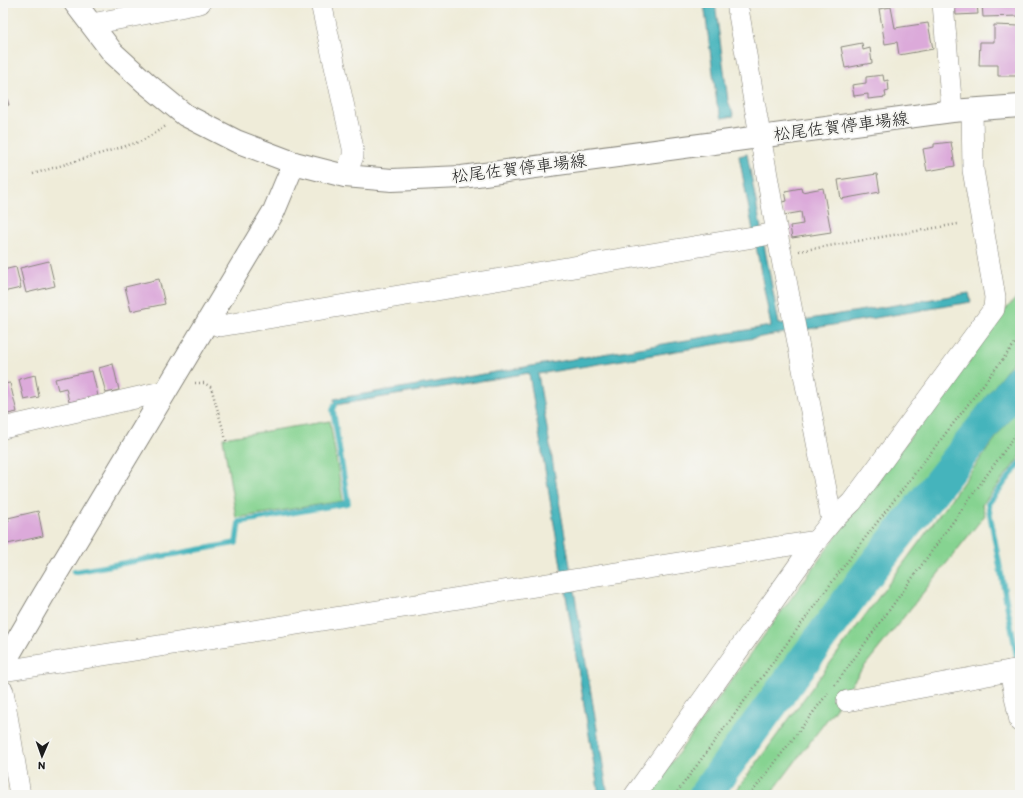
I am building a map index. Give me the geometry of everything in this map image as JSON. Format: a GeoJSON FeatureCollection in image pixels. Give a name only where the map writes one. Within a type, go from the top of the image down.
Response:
{"type":"FeatureCollection","features":[{"type":"Feature","properties":{"kind":"main road","name":"松尾佐賀停車場線"},"geometry":{"type":"LineString","coordinates":[[75,3],[113,53],[185,115],[236,141],[294,163],[345,176],[392,180],[462,177],[962,110],[1020,106]]}},
{"type":"Feature","properties":{"kind":"main road"},"geometry":{"type":"LineString","coordinates":[[3,665],[274,211],[294,163]]}},
{"type":"Feature","properties":{"kind":"street"},"geometry":{"type":"LineString","coordinates":[[92,24],[200,3]]}},
{"type":"Feature","properties":{"kind":"street"},"geometry":{"type":"LineString","coordinates":[[321,3],[353,148],[353,156],[345,176]]}},
{"type":"Feature","properties":{"kind":"street"},"geometry":{"type":"LineString","coordinates":[[737,3],[760,137],[765,235],[781,254],[832,521]]}},
{"type":"Feature","properties":{"kind":"street"},"geometry":{"type":"LineString","coordinates":[[635,795],[816,541],[832,521],[852,502],[994,310],[995,297],[943,3]]}},
{"type":"Feature","properties":{"kind":"street"},"geometry":{"type":"LineString","coordinates":[[208,321],[220,326],[765,235]]}},
{"type":"Feature","properties":{"kind":"street"},"geometry":{"type":"LineString","coordinates":[[3,428],[166,391]]}},
{"type":"Feature","properties":{"kind":"street"},"geometry":{"type":"LineString","coordinates":[[3,671],[816,541]]}},
{"type":"Feature","properties":{"kind":"street"},"geometry":{"type":"LineString","coordinates":[[847,701],[1015,670],[1020,721]]}},
{"type":"Feature","properties":{"kind":"street"},"geometry":{"type":"LineString","coordinates":[[3,691],[20,795]]}},
{"type":"Feature","properties":{"kind":"path"},"geometry":{"type":"LineString","coordinates":[[33,174],[142,141],[185,115]]}},
{"type":"Feature","properties":{"kind":"path"},"geometry":{"type":"LineString","coordinates":[[781,254],[958,224]]}},
{"type":"Feature","properties":{"kind":"path"},"geometry":{"type":"LineString","coordinates":[[675,795],[855,551],[1020,337]]}},
{"type":"Feature","properties":{"kind":"path"},"geometry":{"type":"LineString","coordinates":[[166,391],[185,383],[204,383],[211,387],[227,443]]}},
{"type":"Feature","properties":{"kind":"path"},"geometry":{"type":"LineString","coordinates":[[750,795],[833,687],[1020,429]]}},
{"type":"Feature","properties":{"kind":"green space"},"geometry":{"type":"Polygon","coordinates":[[[1020,294],[1020,353],[867,551],[688,795],[648,795],[840,531],[1006,309],[1020,294]]]}},
{"type":"Feature","properties":{"kind":"green space"},"geometry":{"type":"Polygon","coordinates":[[[1020,405],[1020,457],[982,505],[985,515],[860,672],[835,709],[770,795],[733,795],[1020,405]]]}},
{"type":"Feature","properties":{"kind":"green space"},"geometry":{"type":"Polygon","coordinates":[[[330,421],[343,501],[236,518],[223,438],[330,421]]]}},
{"type":"Feature","properties":{"kind":"water"},"geometry":{"type":"Polygon","coordinates":[[[704,3],[715,3],[728,101],[734,116],[722,118],[717,104],[704,3]]]}},
{"type":"Feature","properties":{"kind":"water"},"geometry":{"type":"Polygon","coordinates":[[[747,154],[779,324],[969,293],[971,302],[538,374],[608,795],[599,795],[529,373],[335,405],[334,399],[771,326],[739,156],[747,154]]]}},
{"type":"Feature","properties":{"kind":"building"},"geometry":{"type":"Polygon","coordinates":[[[955,3],[977,3],[978,14],[956,15],[955,3]]]}},
{"type":"Feature","properties":{"kind":"building"},"geometry":{"type":"Polygon","coordinates":[[[982,3],[1020,3],[1020,16],[983,17],[982,3]]]}},
{"type":"Feature","properties":{"kind":"building"},"geometry":{"type":"Polygon","coordinates":[[[891,7],[895,28],[928,23],[933,49],[899,55],[897,42],[885,44],[879,9],[891,7]]]}},
{"type":"Feature","properties":{"kind":"building"},"geometry":{"type":"Polygon","coordinates":[[[994,25],[1020,26],[1020,76],[998,76],[998,65],[979,65],[980,42],[994,42],[994,25]]]}},
{"type":"Feature","properties":{"kind":"building"},"geometry":{"type":"Polygon","coordinates":[[[862,43],[863,50],[870,48],[872,63],[845,68],[841,47],[862,43]]]}},
{"type":"Feature","properties":{"kind":"building"},"geometry":{"type":"Polygon","coordinates":[[[883,75],[884,81],[888,80],[889,91],[885,92],[886,97],[868,99],[868,94],[854,96],[852,85],[866,83],[866,77],[883,75]]]}},
{"type":"Feature","properties":{"kind":"building"},"geometry":{"type":"Polygon","coordinates":[[[3,86],[9,105],[3,106],[3,86]]]}},
{"type":"Feature","properties":{"kind":"building"},"geometry":{"type":"Polygon","coordinates":[[[951,142],[955,166],[927,171],[923,149],[934,147],[934,144],[951,142]]]}},
{"type":"Feature","properties":{"kind":"building"},"geometry":{"type":"Polygon","coordinates":[[[877,174],[880,192],[841,199],[838,180],[877,174]]]}},
{"type":"Feature","properties":{"kind":"building"},"geometry":{"type":"Polygon","coordinates":[[[801,188],[802,192],[823,188],[831,232],[792,238],[790,226],[803,224],[801,212],[784,215],[782,202],[787,201],[785,191],[801,188]]]}},
{"type":"Feature","properties":{"kind":"building"},"geometry":{"type":"Polygon","coordinates":[[[49,261],[55,286],[26,293],[20,268],[49,261]]]}},
{"type":"Feature","properties":{"kind":"building"},"geometry":{"type":"Polygon","coordinates":[[[16,267],[21,288],[3,292],[3,270],[16,267]]]}},
{"type":"Feature","properties":{"kind":"building"},"geometry":{"type":"Polygon","coordinates":[[[159,279],[165,304],[131,311],[125,287],[159,279]]]}},
{"type":"Feature","properties":{"kind":"building"},"geometry":{"type":"Polygon","coordinates":[[[3,308],[6,319],[3,320],[3,308]]]}},
{"type":"Feature","properties":{"kind":"building"},"geometry":{"type":"Polygon","coordinates":[[[113,364],[119,390],[106,393],[99,368],[113,364]]]}},
{"type":"Feature","properties":{"kind":"building"},"geometry":{"type":"Polygon","coordinates":[[[92,371],[98,396],[69,402],[66,388],[58,390],[55,379],[92,371]]]}},
{"type":"Feature","properties":{"kind":"building"},"geometry":{"type":"Polygon","coordinates":[[[35,375],[39,397],[24,400],[19,379],[35,375]]]}},
{"type":"Feature","properties":{"kind":"building"},"geometry":{"type":"Polygon","coordinates":[[[10,383],[17,412],[3,415],[3,384],[10,383]]]}},
{"type":"Feature","properties":{"kind":"building"},"geometry":{"type":"Polygon","coordinates":[[[38,511],[43,536],[3,545],[3,522],[9,521],[8,518],[38,511]]]}},
{"type":"Feature","properties":{"kind":"waterway"},"geometry":{"type":"LineString","coordinates":[[705,795],[872,568],[1020,380]]}},
{"type":"Feature","properties":{"kind":"waterway"},"geometry":{"type":"LineString","coordinates":[[74,572],[236,543],[239,522],[348,503],[333,410],[335,405]]}},
{"type":"Feature","properties":{"kind":"waterway"},"geometry":{"type":"LineString","coordinates":[[1018,663],[988,504],[1020,463]]}}]}
